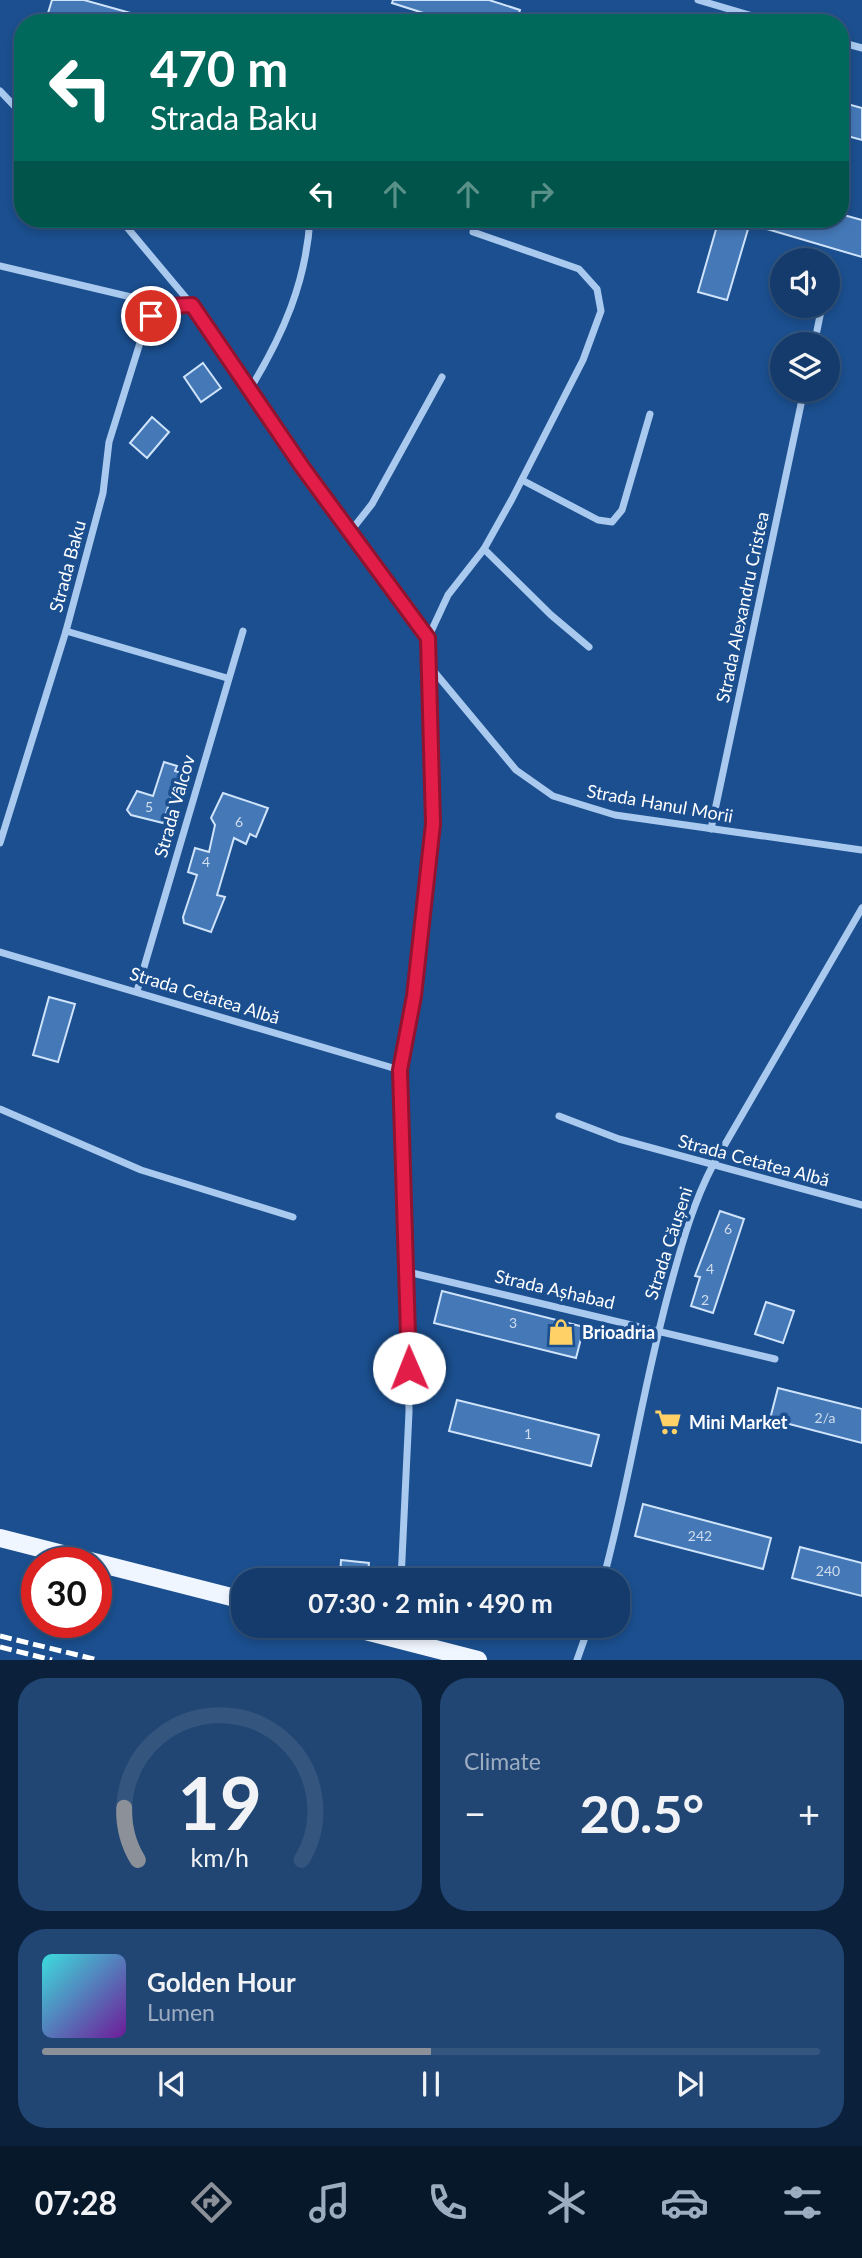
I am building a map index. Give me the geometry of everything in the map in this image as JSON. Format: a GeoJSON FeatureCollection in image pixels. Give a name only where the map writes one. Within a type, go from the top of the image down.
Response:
{"type":"FeatureCollection","features":[{"type":"Feature","properties":{"kind":"main road"},"geometry":{"type":"LineString","coordinates":[[0,1538],[231,1597]]}},
{"type":"Feature","properties":{"kind":"main road"},"geometry":{"type":"LineString","coordinates":[[414,1638],[478,1660]]}},
{"type":"Feature","properties":{"kind":"street"},"geometry":{"type":"LineString","coordinates":[[698,0],[745,14]]}},
{"type":"Feature","properties":{"kind":"street"},"geometry":{"type":"LineString","coordinates":[[0,91],[14,106]]}},
{"type":"Feature","properties":{"kind":"street"},"geometry":{"type":"LineString","coordinates":[[128,228],[192,305],[350,532],[428,638]]}},
{"type":"Feature","properties":{"kind":"street"},"geometry":{"type":"LineString","coordinates":[[250,389],[292,309],[308,257],[310,228]]}},
{"type":"Feature","properties":{"kind":"street"},"geometry":{"type":"LineString","coordinates":[[402,1568],[408,1464],[408,1272],[400,1070],[414,996],[433,824],[428,638],[448,595],[484,549],[522,480],[595,332],[601,298],[592,280],[579,269],[473,232]]}},
{"type":"Feature","properties":{"kind":"street"},"geometry":{"type":"LineString","coordinates":[[0,265],[169,306],[192,305]]}},
{"type":"Feature","properties":{"kind":"street","name":"Strada Baku"},"geometry":{"type":"LineString","coordinates":[[0,843],[66,631],[103,494],[109,442],[144,330],[151,316],[169,306]]}},
{"type":"Feature","properties":{"kind":"street"},"geometry":{"type":"LineString","coordinates":[[350,532],[372,505],[442,377]]}},
{"type":"Feature","properties":{"kind":"street","name":"Strada Alexandru Cristea"},"geometry":{"type":"LineString","coordinates":[[711,830],[801,402]]}},
{"type":"Feature","properties":{"kind":"street"},"geometry":{"type":"LineString","coordinates":[[522,480],[598,520],[612,522],[622,510],[650,414]]}},
{"type":"Feature","properties":{"kind":"street"},"geometry":{"type":"LineString","coordinates":[[484,549],[551,615],[589,647]]}},
{"type":"Feature","properties":{"kind":"street"},"geometry":{"type":"LineString","coordinates":[[66,631],[227,678]]}},
{"type":"Feature","properties":{"kind":"street","name":"Strada Vâlcov"},"geometry":{"type":"LineString","coordinates":[[137,991],[243,631]]}},
{"type":"Feature","properties":{"kind":"street","name":"Strada Hanul Morii"},"geometry":{"type":"LineString","coordinates":[[427,663],[516,770],[553,796],[615,815],[862,850]]}},
{"type":"Feature","properties":{"kind":"street","name":"Strada Căușeni"},"geometry":{"type":"LineString","coordinates":[[606,1568],[624,1500],[658,1329],[694,1206],[713,1165],[862,908]]}},
{"type":"Feature","properties":{"kind":"street","name":"Strada Cetatea Albă"},"geometry":{"type":"LineString","coordinates":[[0,952],[400,1070]]}},
{"type":"Feature","properties":{"kind":"street"},"geometry":{"type":"LineString","coordinates":[[0,1109],[141,1170],[293,1217]]}},
{"type":"Feature","properties":{"kind":"street","name":"Strada Cetatea Albă"},"geometry":{"type":"LineString","coordinates":[[559,1116],[619,1139],[862,1205]]}},
{"type":"Feature","properties":{"kind":"street","name":"Strada Așhabad"},"geometry":{"type":"LineString","coordinates":[[408,1272],[658,1329],[775,1359]]}},
{"type":"Feature","properties":{"kind":"street"},"geometry":{"type":"LineString","coordinates":[[578,1660],[585,1638]]}},
{"type":"Feature","properties":{"kind":"building"},"geometry":{"type":"Polygon","coordinates":[[[52,0],[84,0],[134,14],[48,14],[52,0]]]}},
{"type":"Feature","properties":{"kind":"building"},"geometry":{"type":"Polygon","coordinates":[[[393,0],[489,0],[520,10],[519,14],[427,14],[392,3],[393,0]]]}},
{"type":"Feature","properties":{"kind":"building"},"geometry":{"type":"Polygon","coordinates":[[[849,104],[862,108],[862,140],[849,136],[849,104]]]}},
{"type":"Feature","properties":{"kind":"building"},"geometry":{"type":"Polygon","coordinates":[[[849,216],[862,220],[862,257],[840,251],[840,248],[831,248],[767,228],[849,228],[849,216]]]}},
{"type":"Feature","properties":{"kind":"building"},"geometry":{"type":"Polygon","coordinates":[[[716,228],[748,228],[727,300],[698,292],[716,228]]]}},
{"type":"Feature","properties":{"kind":"building"},"geometry":{"type":"Polygon","coordinates":[[[203,363],[221,388],[201,402],[184,377],[203,363]]]}},
{"type":"Feature","properties":{"kind":"building"},"geometry":{"type":"Polygon","coordinates":[[[152,417],[169,432],[147,458],[130,443],[152,417]]]}},
{"type":"Feature","properties":{"kind":"building"},"geometry":{"type":"Polygon","coordinates":[[[164,762],[177,766],[175,771],[186,775],[180,790],[174,788],[163,823],[131,815],[127,810],[137,791],[153,796],[164,762]]]}},
{"type":"Feature","properties":{"kind":"building"},"geometry":{"type":"Polygon","coordinates":[[[223,793],[268,808],[256,837],[250,834],[246,844],[234,838],[217,895],[225,897],[211,932],[184,923],[183,917],[197,875],[188,872],[195,848],[209,852],[215,825],[211,818],[223,793]]]}},
{"type":"Feature","properties":{"kind":"building"},"geometry":{"type":"Polygon","coordinates":[[[49,997],[75,1004],[58,1062],[33,1055],[49,997]]]}},
{"type":"Feature","properties":{"kind":"building"},"geometry":{"type":"Polygon","coordinates":[[[720,1211],[744,1219],[713,1313],[691,1306],[700,1277],[695,1276],[720,1211]]]}},
{"type":"Feature","properties":{"kind":"building"},"geometry":{"type":"Polygon","coordinates":[[[442,1291],[584,1327],[576,1358],[434,1323],[442,1291]]]}},
{"type":"Feature","properties":{"kind":"building"},"geometry":{"type":"Polygon","coordinates":[[[766,1302],[794,1311],[783,1343],[755,1334],[766,1302]]]}},
{"type":"Feature","properties":{"kind":"building"},"geometry":{"type":"Polygon","coordinates":[[[778,1388],[862,1409],[862,1443],[770,1419],[778,1388]]]}},
{"type":"Feature","properties":{"kind":"building"},"geometry":{"type":"Polygon","coordinates":[[[457,1400],[599,1435],[591,1466],[449,1431],[457,1400]]]}},
{"type":"Feature","properties":{"kind":"building"},"geometry":{"type":"Polygon","coordinates":[[[643,1504],[771,1538],[763,1569],[635,1536],[643,1504]]]}},
{"type":"Feature","properties":{"kind":"building"},"geometry":{"type":"Polygon","coordinates":[[[800,1547],[862,1563],[862,1596],[792,1578],[800,1547]]]}},
{"type":"Feature","properties":{"kind":"building"},"geometry":{"type":"Polygon","coordinates":[[[341,1560],[369,1563],[368,1568],[340,1568],[341,1560]]]}},
{"type":"Feature","properties":{"kind":"railway"},"geometry":{"type":"LineString","coordinates":[[0,1636],[98,1660]]}},
{"type":"Feature","properties":{"kind":"railway"},"geometry":{"type":"LineString","coordinates":[[0,1647],[52,1660]]}},
{"type":"Feature","properties":{"kind":"place","name":"Brioadria"},"geometry":{"type":"Point","coordinates":[561,1332]}},
{"type":"Feature","properties":{"kind":"place","name":"Mini Market"},"geometry":{"type":"Point","coordinates":[668,1422]}},
{"type":"Feature","properties":{"kind":"route"},"geometry":{"type":"LineString","coordinates":[[151,316],[169,306],[192,305],[303,468],[428,638],[433,824],[414,996],[400,1070],[405,1154],[409,1368]]}}]}
